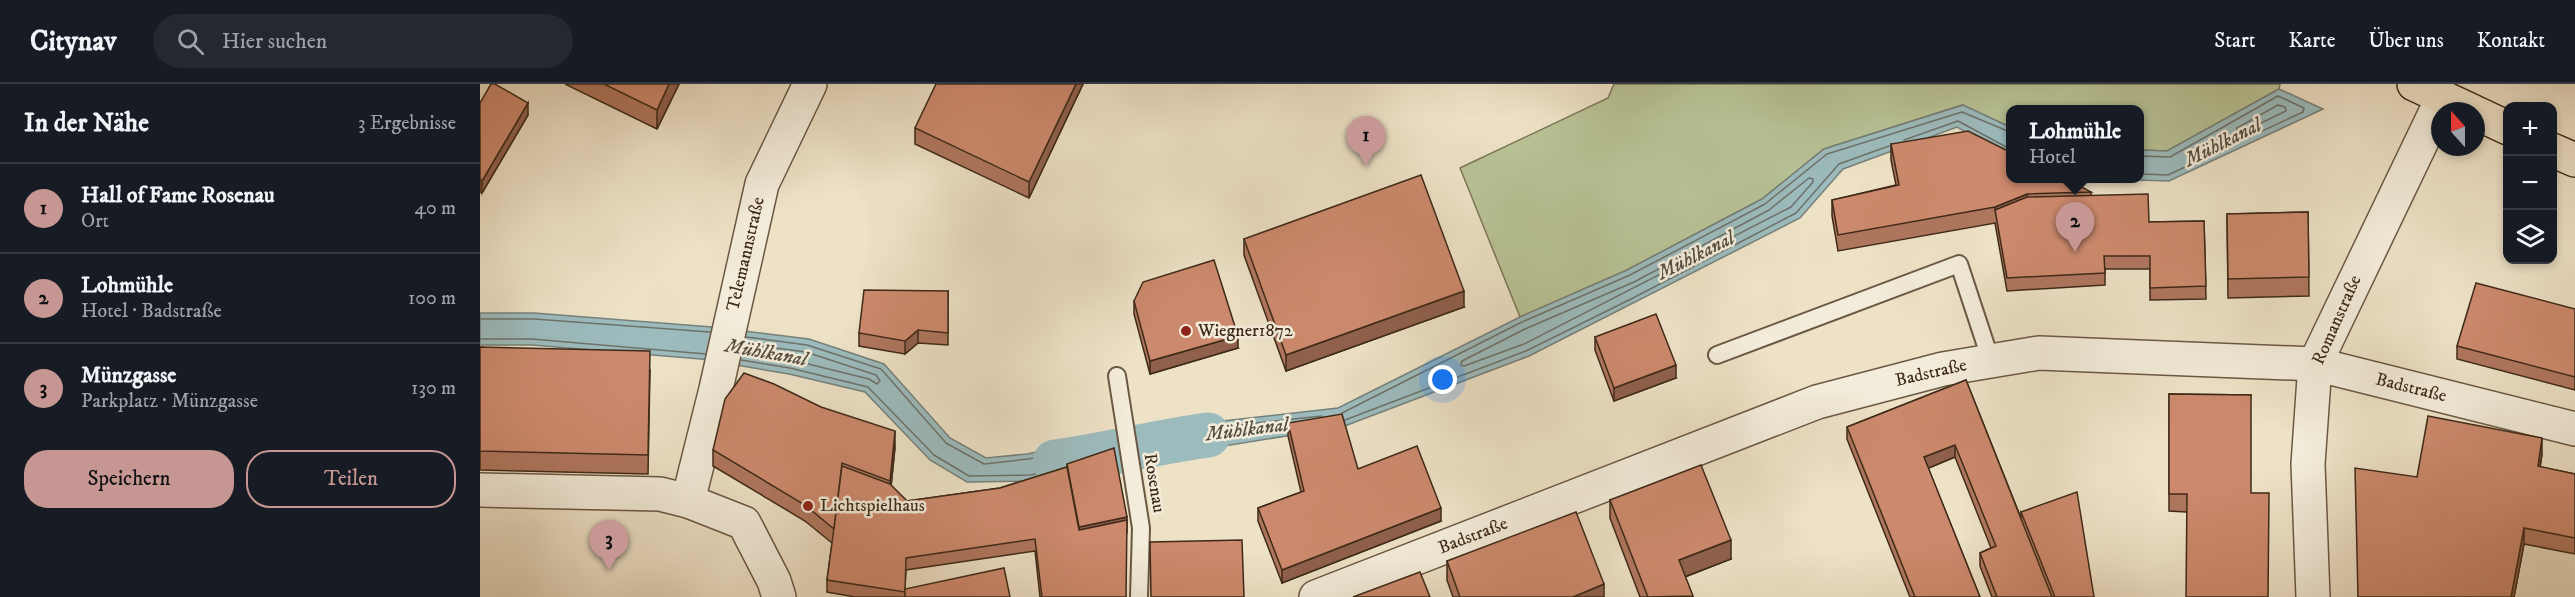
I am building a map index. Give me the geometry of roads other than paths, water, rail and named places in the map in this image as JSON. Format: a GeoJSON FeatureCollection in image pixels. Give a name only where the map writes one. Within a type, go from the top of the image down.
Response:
{"type":"FeatureCollection","features":[{"type":"Feature","properties":{"kind":"main road"},"geometry":{"type":"LineString","coordinates":[[2414,84],[2453,102]]}},
{"type":"Feature","properties":{"kind":"main road"},"geometry":{"type":"LineString","coordinates":[[2485,117],[2503,126]]}},
{"type":"Feature","properties":{"kind":"main road"},"geometry":{"type":"LineString","coordinates":[[2557,152],[2575,160]]}},
{"type":"Feature","properties":{"kind":"street","name":"Telemannstraße"},"geometry":{"type":"LineString","coordinates":[[688,501],[716,389],[762,184],[810,84]]}},
{"type":"Feature","properties":{"kind":"street","name":"Romanstraße"},"geometry":{"type":"LineString","coordinates":[[2313,597],[2308,464],[2315,364],[2443,97]]}},
{"type":"Feature","properties":{"kind":"street","name":"Badstraße"},"geometry":{"type":"LineString","coordinates":[[1316,597],[1817,402],[1943,369],[2039,353],[2315,364],[2575,429]]}},
{"type":"Feature","properties":{"kind":"street"},"geometry":{"type":"LineString","coordinates":[[480,490],[660,494],[688,501],[744,523],[774,581],[779,597]]}},
{"type":"Feature","properties":{"kind":"lane"},"geometry":{"type":"LineString","coordinates":[[1717,355],[1959,264],[1991,361]]}},
{"type":"Feature","properties":{"kind":"lane","name":"Rosenau"},"geometry":{"type":"LineString","coordinates":[[1118,376],[1141,528],[1139,597]]}},
{"type":"Feature","properties":{"kind":"water"},"geometry":{"type":"Polygon","coordinates":[[[2279,89],[2323,109],[2169,181],[2144,180],[2144,150],[2167,151],[2279,89]]]}},
{"type":"Feature","properties":{"kind":"water"},"geometry":{"type":"Polygon","coordinates":[[[1963,105],[2006,125],[2006,154],[1957,127],[1843,169],[1800,218],[1529,356],[1342,427],[1150,458],[1142,430],[1338,408],[1520,317],[1627,270],[1762,199],[1824,149],[1963,105]]]}},
{"type":"Feature","properties":{"kind":"water"},"geometry":{"type":"Polygon","coordinates":[[[480,313],[534,313],[712,327],[809,339],[884,364],[950,438],[986,458],[1027,454],[1112,436],[1117,463],[1031,481],[967,482],[930,460],[865,392],[789,374],[701,359],[532,345],[480,345],[480,313]]]}},
{"type":"Feature","properties":{"kind":"waterway","name":"Mühlkanal"},"geometry":{"type":"LineString","coordinates":[[1055,462],[1208,435]]}},
{"type":"Feature","properties":{"kind":"place","name":"Hall of Fame Rosenau"},"geometry":{"type":"Point","coordinates":[1366,166]}},
{"type":"Feature","properties":{"kind":"place","name":"Lohmühle"},"geometry":{"type":"Point","coordinates":[2075,252]}},
{"type":"Feature","properties":{"kind":"place","name":"Wiegner1872"},"geometry":{"type":"Point","coordinates":[1186,331]}},
{"type":"Feature","properties":{"kind":"place","name":"Lichtspielhaus"},"geometry":{"type":"Point","coordinates":[808,506]}},
{"type":"Feature","properties":{"kind":"place","name":"Münzgasse"},"geometry":{"type":"Point","coordinates":[609,570]}}]}
